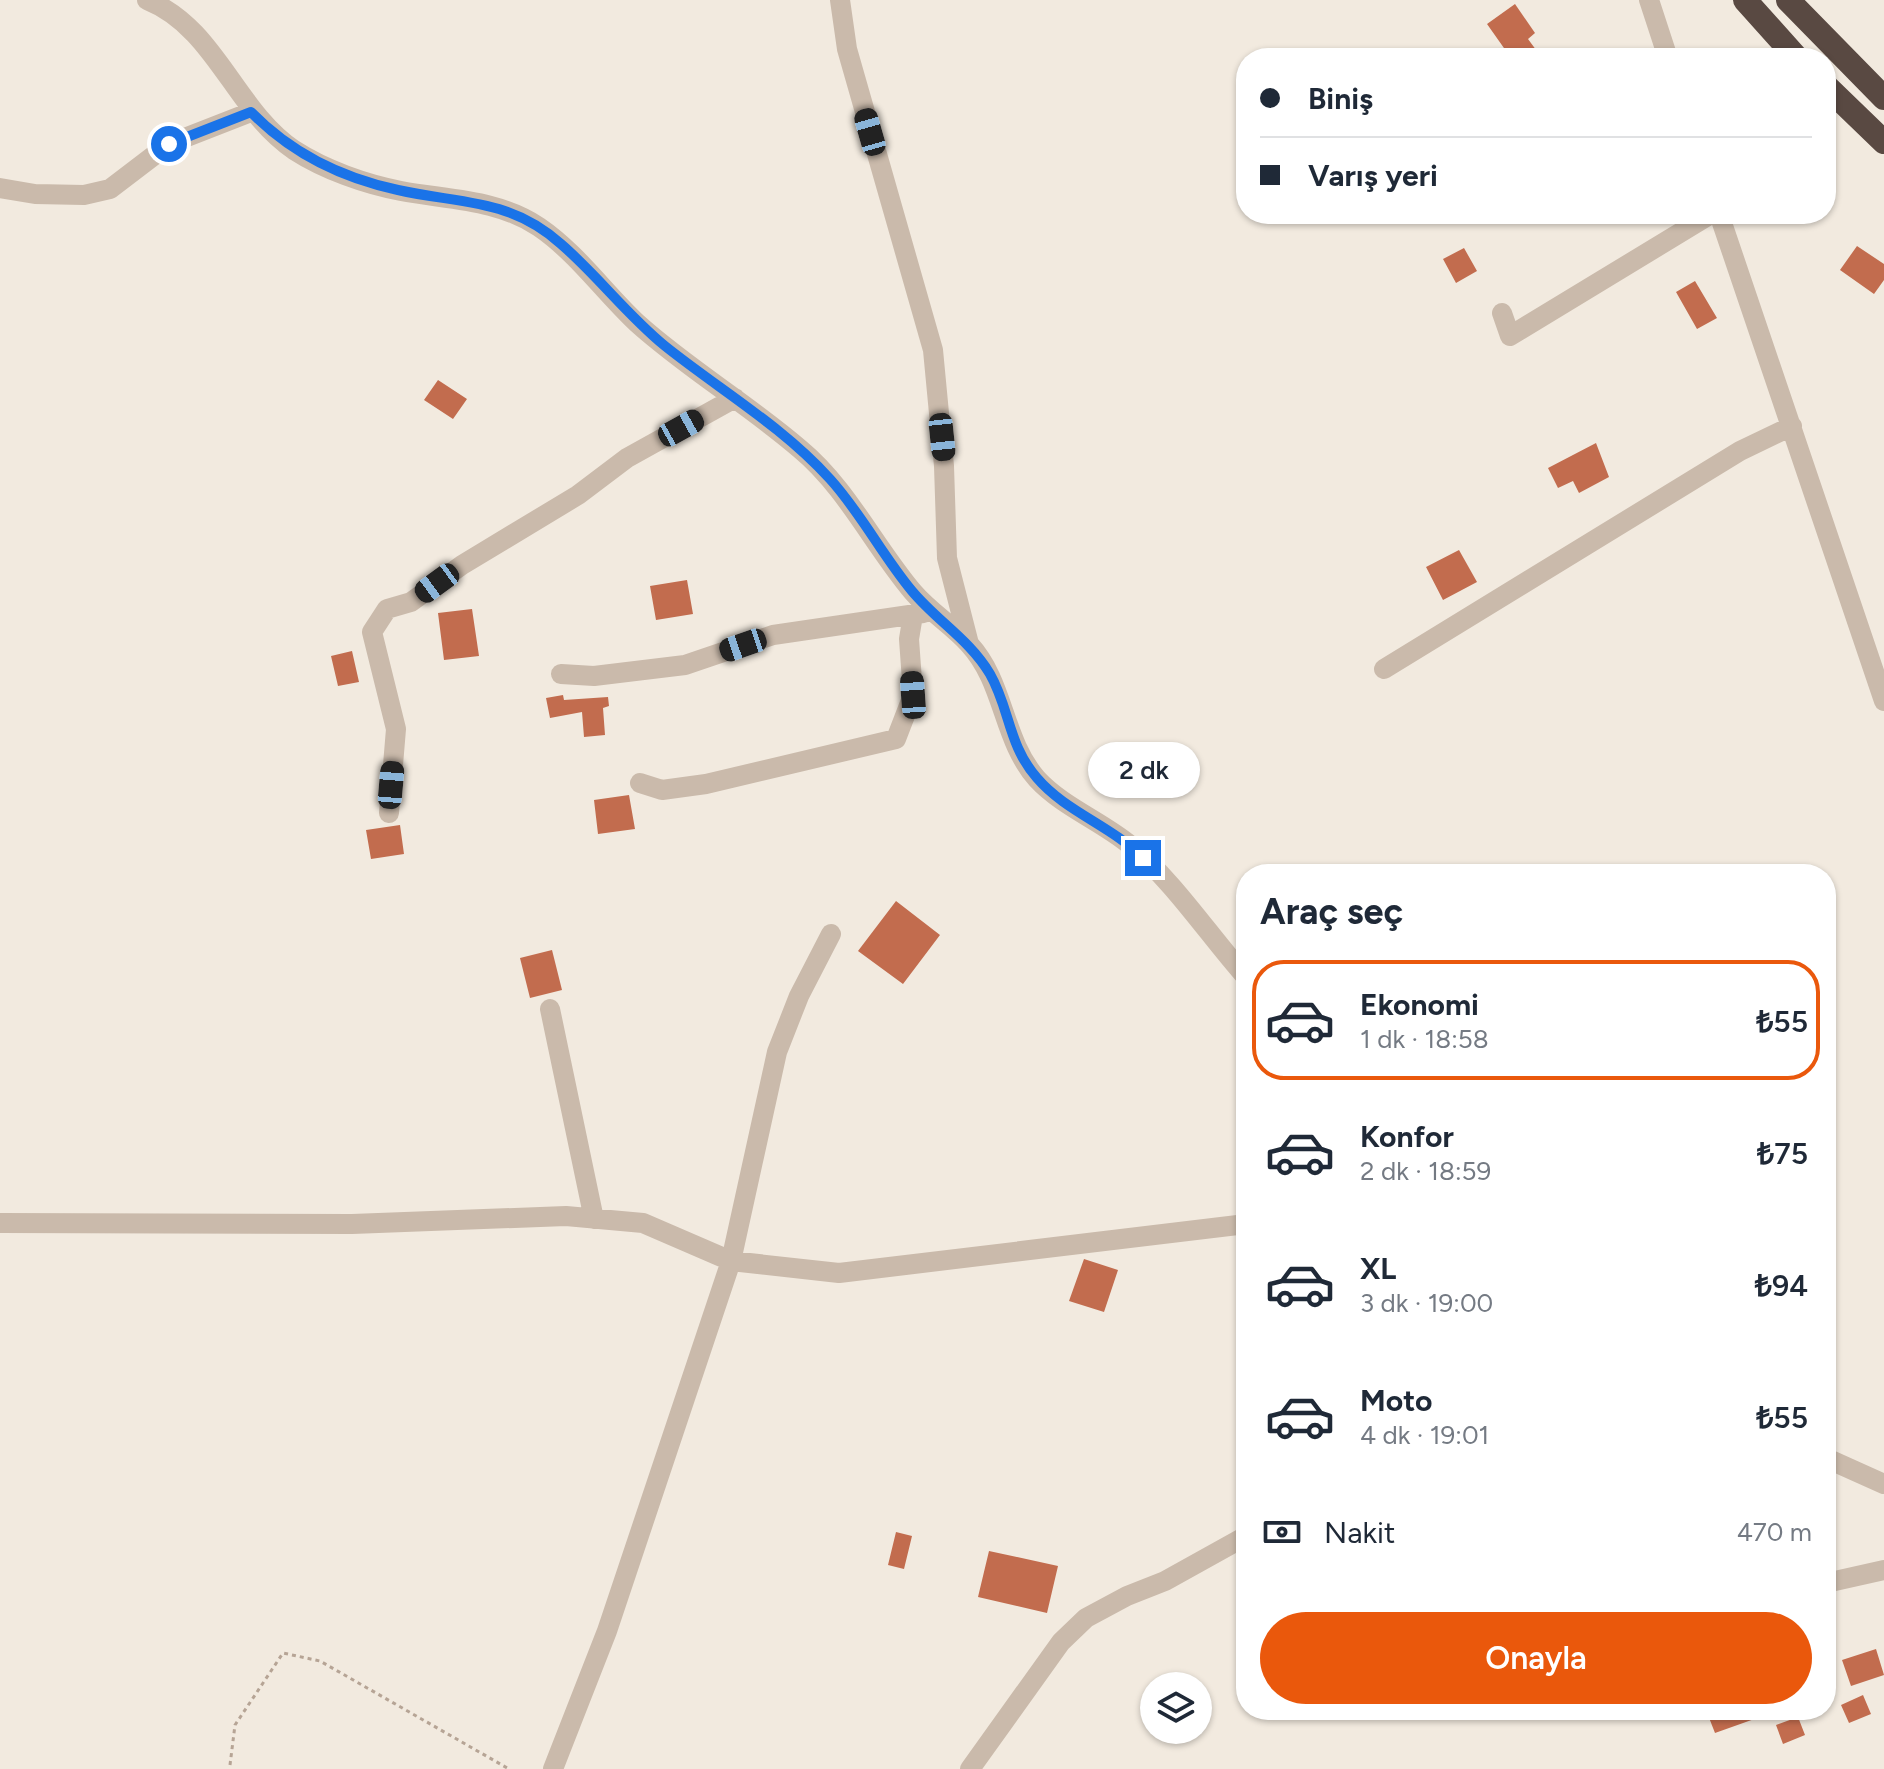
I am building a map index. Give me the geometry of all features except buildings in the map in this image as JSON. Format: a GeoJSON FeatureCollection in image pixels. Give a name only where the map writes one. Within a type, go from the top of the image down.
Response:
{"type":"FeatureCollection","features":[{"type":"Feature","properties":{"kind":"highway"},"geometry":{"type":"LineString","coordinates":[[1745,0],[1788,48]]}},
{"type":"Feature","properties":{"kind":"highway"},"geometry":{"type":"LineString","coordinates":[[1788,0],[1835,48]]}},
{"type":"Feature","properties":{"kind":"highway"},"geometry":{"type":"LineString","coordinates":[[1836,49],[1884,98]]}},
{"type":"Feature","properties":{"kind":"highway"},"geometry":{"type":"LineString","coordinates":[[1836,96],[1884,142]]}},
{"type":"Feature","properties":{"kind":"street"},"geometry":{"type":"LineString","coordinates":[[147,0],[176,14],[212,52],[251,112],[296,151],[340,173],[397,190],[476,201],[516,214],[561,244],[638,323],[803,450],[832,481],[922,613],[969,644]]}},
{"type":"Feature","properties":{"kind":"street"},"geometry":{"type":"LineString","coordinates":[[840,0],[847,49],[933,350],[944,466],[947,558],[969,644],[991,676],[1018,752],[1038,780],[1072,808],[1131,846],[1236,966]]}},
{"type":"Feature","properties":{"kind":"street"},"geometry":{"type":"LineString","coordinates":[[1649,0],[1665,48]]}},
{"type":"Feature","properties":{"kind":"street"},"geometry":{"type":"LineString","coordinates":[[0,188],[35,194],[84,195],[110,189],[169,144],[251,112]]}},
{"type":"Feature","properties":{"kind":"street"},"geometry":{"type":"LineString","coordinates":[[1502,313],[1510,336],[1695,224]]}},
{"type":"Feature","properties":{"kind":"street"},"geometry":{"type":"LineString","coordinates":[[1722,224],[1884,701]]}},
{"type":"Feature","properties":{"kind":"street"},"geometry":{"type":"LineString","coordinates":[[389,813],[396,729],[372,632],[387,609],[411,602],[462,565],[578,495],[627,458],[735,398]]}},
{"type":"Feature","properties":{"kind":"street"},"geometry":{"type":"LineString","coordinates":[[1384,669],[1740,451],[1792,426]]}},
{"type":"Feature","properties":{"kind":"street"},"geometry":{"type":"LineString","coordinates":[[561,674],[594,676],[685,665],[773,635],[922,613]]}},
{"type":"Feature","properties":{"kind":"street"},"geometry":{"type":"LineString","coordinates":[[640,783],[662,790],[706,784],[896,739],[913,695],[909,639],[922,613]]}},
{"type":"Feature","properties":{"kind":"street"},"geometry":{"type":"LineString","coordinates":[[553,1769],[607,1631],[731,1261],[777,1052],[799,996],[831,934]]}},
{"type":"Feature","properties":{"kind":"street"},"geometry":{"type":"LineString","coordinates":[[550,1009],[594,1219]]}},
{"type":"Feature","properties":{"kind":"street"},"geometry":{"type":"LineString","coordinates":[[0,1223],[170,1226],[566,1216],[643,1223],[731,1261],[839,1273],[1236,1225]]}},
{"type":"Feature","properties":{"kind":"street"},"geometry":{"type":"LineString","coordinates":[[1836,1462],[1884,1484]]}},
{"type":"Feature","properties":{"kind":"street"},"geometry":{"type":"LineString","coordinates":[[970,1769],[1061,1642],[1086,1618],[1127,1596],[1165,1581],[1236,1542]]}},
{"type":"Feature","properties":{"kind":"street"},"geometry":{"type":"LineString","coordinates":[[1836,1581],[1884,1570]]}},
{"type":"Feature","properties":{"kind":"path"},"geometry":{"type":"LineString","coordinates":[[230,1765],[235,1725],[283,1653],[320,1661],[509,1769]]}},
{"type":"Feature","properties":{"kind":"route"},"geometry":{"type":"LineString","coordinates":[[169,144],[251,112],[296,151],[340,173],[397,190],[495,206],[538,226],[561,244],[638,323],[666,347],[803,450],[832,481],[911,590],[969,644],[991,676],[1018,752],[1038,780],[1072,808],[1131,846],[1143,858]]}}]}
